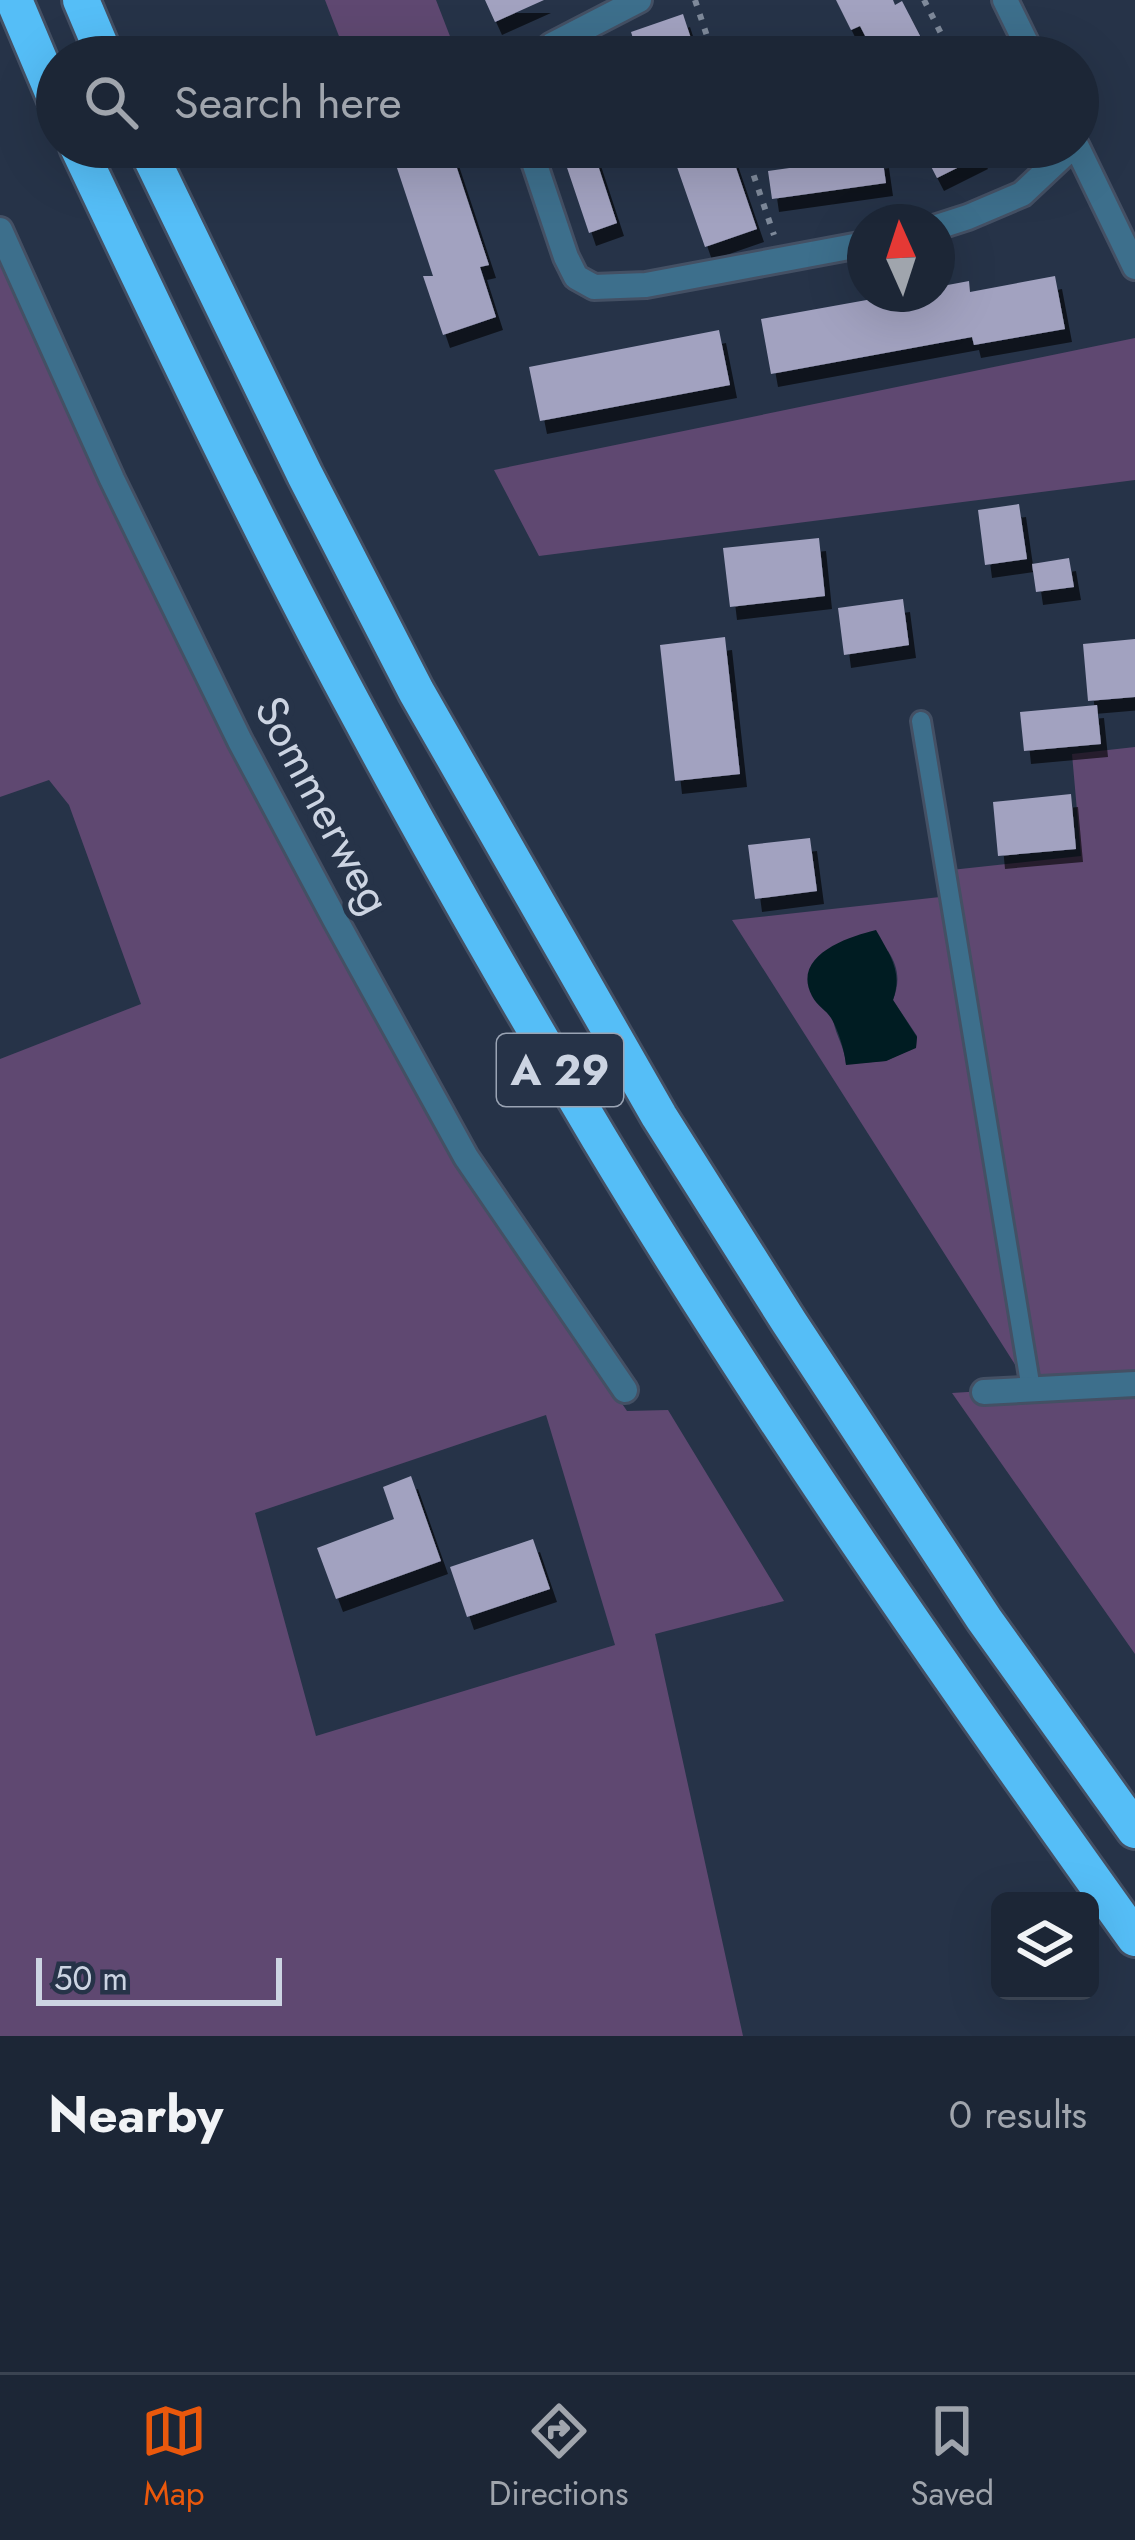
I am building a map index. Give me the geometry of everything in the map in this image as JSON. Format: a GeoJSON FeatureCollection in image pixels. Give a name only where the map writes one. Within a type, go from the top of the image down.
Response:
{"type":"FeatureCollection","features":[{"type":"Feature","properties":{"kind":"highway"},"geometry":{"type":"LineString","coordinates":[[14,0],[36,53]]}},
{"type":"Feature","properties":{"kind":"highway"},"geometry":{"type":"LineString","coordinates":[[81,0],[97,36]]}},
{"type":"Feature","properties":{"kind":"highway","name":"A 29"},"geometry":{"type":"LineString","coordinates":[[88,168],[249,503],[361,720],[590,1121],[734,1352],[935,1658],[1135,1938]]}},
{"type":"Feature","properties":{"kind":"highway","name":"A 29"},"geometry":{"type":"LineString","coordinates":[[156,168],[416,691],[659,1116],[983,1619],[1135,1830]]}},
{"type":"Feature","properties":{"kind":"street"},"geometry":{"type":"LineString","coordinates":[[570,36],[639,0]]}},
{"type":"Feature","properties":{"kind":"street"},"geometry":{"type":"LineString","coordinates":[[1005,0],[1023,36]]}},
{"type":"Feature","properties":{"kind":"street"},"geometry":{"type":"LineString","coordinates":[[536,168],[566,257],[576,277],[594,287],[646,285],[847,248]]}},
{"type":"Feature","properties":{"kind":"street"},"geometry":{"type":"LineString","coordinates":[[955,221],[1022,194],[1051,168]]}},
{"type":"Feature","properties":{"kind":"street"},"geometry":{"type":"LineString","coordinates":[[1086,168],[1135,267]]}},
{"type":"Feature","properties":{"kind":"street","name":"Sommerweg"},"geometry":{"type":"LineString","coordinates":[[0,230],[122,500],[336,921],[466,1157],[625,1390]]}},
{"type":"Feature","properties":{"kind":"street"},"geometry":{"type":"LineString","coordinates":[[985,1392],[1135,1384]]}},
{"type":"Feature","properties":{"kind":"lane"},"geometry":{"type":"LineString","coordinates":[[921,721],[1030,1389]]}},
{"type":"Feature","properties":{"kind":"path"},"geometry":{"type":"LineString","coordinates":[[695,0],[707,36]]}},
{"type":"Feature","properties":{"kind":"path"},"geometry":{"type":"LineString","coordinates":[[924,0],[942,36]]}},
{"type":"Feature","properties":{"kind":"path"},"geometry":{"type":"LineString","coordinates":[[752,168],[783,261]]}},
{"type":"Feature","properties":{"kind":"shaded area"},"geometry":{"type":"Polygon","coordinates":[[[325,0],[436,0],[450,36],[339,36],[325,0]]]}},
{"type":"Feature","properties":{"kind":"shaded area"},"geometry":{"type":"Polygon","coordinates":[[[0,262],[235,744],[459,1160],[627,1411],[668,1410],[784,1601],[655,1634],[743,2036],[0,2036],[0,1059],[141,1004],[69,805],[49,780],[0,797],[0,262]],[[546,1415],[255,1513],[316,1736],[615,1645],[546,1415]]]}},
{"type":"Feature","properties":{"kind":"shaded area"},"geometry":{"type":"Polygon","coordinates":[[[1135,338],[1135,480],[539,556],[494,470],[1135,338]]]}},
{"type":"Feature","properties":{"kind":"shaded area"},"geometry":{"type":"Polygon","coordinates":[[[1135,747],[1135,1654],[952,1393],[1030,1388],[732,920],[949,896],[951,870],[1081,856],[1072,754],[1135,747]],[[888,951],[833,1020],[846,1064],[886,1061],[916,1047],[917,1036],[893,1000],[897,975],[888,951]]]}},
{"type":"Feature","properties":{"kind":"shaded area"},"geometry":{"type":"Polygon","coordinates":[[[876,930],[896,972],[893,1000],[917,1037],[916,1048],[886,1061],[846,1065],[834,1023],[812,996],[809,970],[825,951],[876,930]]]}},
{"type":"Feature","properties":{"kind":"building"},"geometry":{"type":"Polygon","coordinates":[[[485,0],[544,0],[495,22],[485,0]]]}},
{"type":"Feature","properties":{"kind":"building"},"geometry":{"type":"Polygon","coordinates":[[[836,0],[893,0],[895,5],[902,1],[920,36],[865,36],[860,26],[851,30],[836,0]]]}},
{"type":"Feature","properties":{"kind":"building"},"geometry":{"type":"Polygon","coordinates":[[[683,14],[690,36],[632,36],[631,32],[683,14]]]}},
{"type":"Feature","properties":{"kind":"building"},"geometry":{"type":"Polygon","coordinates":[[[397,168],[457,168],[489,265],[480,267],[496,317],[443,335],[423,276],[433,276],[397,168]]]}},
{"type":"Feature","properties":{"kind":"building"},"geometry":{"type":"Polygon","coordinates":[[[567,168],[599,168],[617,223],[589,233],[567,168]]]}},
{"type":"Feature","properties":{"kind":"building"},"geometry":{"type":"Polygon","coordinates":[[[677,168],[736,168],[757,229],[705,247],[677,168]]]}},
{"type":"Feature","properties":{"kind":"building"},"geometry":{"type":"Polygon","coordinates":[[[884,168],[886,183],[772,199],[768,171],[884,168]]]}},
{"type":"Feature","properties":{"kind":"building"},"geometry":{"type":"Polygon","coordinates":[[[932,168],[957,168],[937,178],[932,168]]]}},
{"type":"Feature","properties":{"kind":"building"},"geometry":{"type":"Polygon","coordinates":[[[1055,276],[1065,329],[974,345],[972,337],[771,374],[761,319],[847,304],[847,312],[955,312],[955,284],[969,281],[970,292],[1055,276]]]}},
{"type":"Feature","properties":{"kind":"building"},"geometry":{"type":"Polygon","coordinates":[[[719,330],[730,385],[540,421],[529,367],[719,330]]]}},
{"type":"Feature","properties":{"kind":"building"},"geometry":{"type":"Polygon","coordinates":[[[1019,504],[1027,559],[985,565],[978,510],[1019,504]]]}},
{"type":"Feature","properties":{"kind":"building"},"geometry":{"type":"Polygon","coordinates":[[[819,538],[825,596],[730,607],[723,548],[819,538]]]}},
{"type":"Feature","properties":{"kind":"building"},"geometry":{"type":"Polygon","coordinates":[[[1069,558],[1074,587],[1036,592],[1032,564],[1069,558]]]}},
{"type":"Feature","properties":{"kind":"building"},"geometry":{"type":"Polygon","coordinates":[[[903,599],[909,645],[844,655],[838,608],[903,599]]]}},
{"type":"Feature","properties":{"kind":"building"},"geometry":{"type":"Polygon","coordinates":[[[725,637],[740,774],[675,781],[660,645],[725,637]]]}},
{"type":"Feature","properties":{"kind":"building"},"geometry":{"type":"Polygon","coordinates":[[[1135,639],[1135,697],[1088,701],[1083,644],[1135,639]]]}},
{"type":"Feature","properties":{"kind":"building"},"geometry":{"type":"Polygon","coordinates":[[[1097,705],[1101,744],[1024,751],[1020,712],[1097,705]]]}},
{"type":"Feature","properties":{"kind":"building"},"geometry":{"type":"Polygon","coordinates":[[[1071,794],[1076,849],[998,856],[993,802],[1071,794]]]}},
{"type":"Feature","properties":{"kind":"building"},"geometry":{"type":"Polygon","coordinates":[[[810,838],[817,891],[755,899],[748,845],[810,838]]]}},
{"type":"Feature","properties":{"kind":"building"},"geometry":{"type":"Polygon","coordinates":[[[411,1476],[441,1561],[336,1599],[317,1548],[394,1519],[383,1487],[411,1476]]]}},
{"type":"Feature","properties":{"kind":"building"},"geometry":{"type":"Polygon","coordinates":[[[533,1539],[550,1589],[467,1617],[450,1567],[533,1539]]]}}]}
